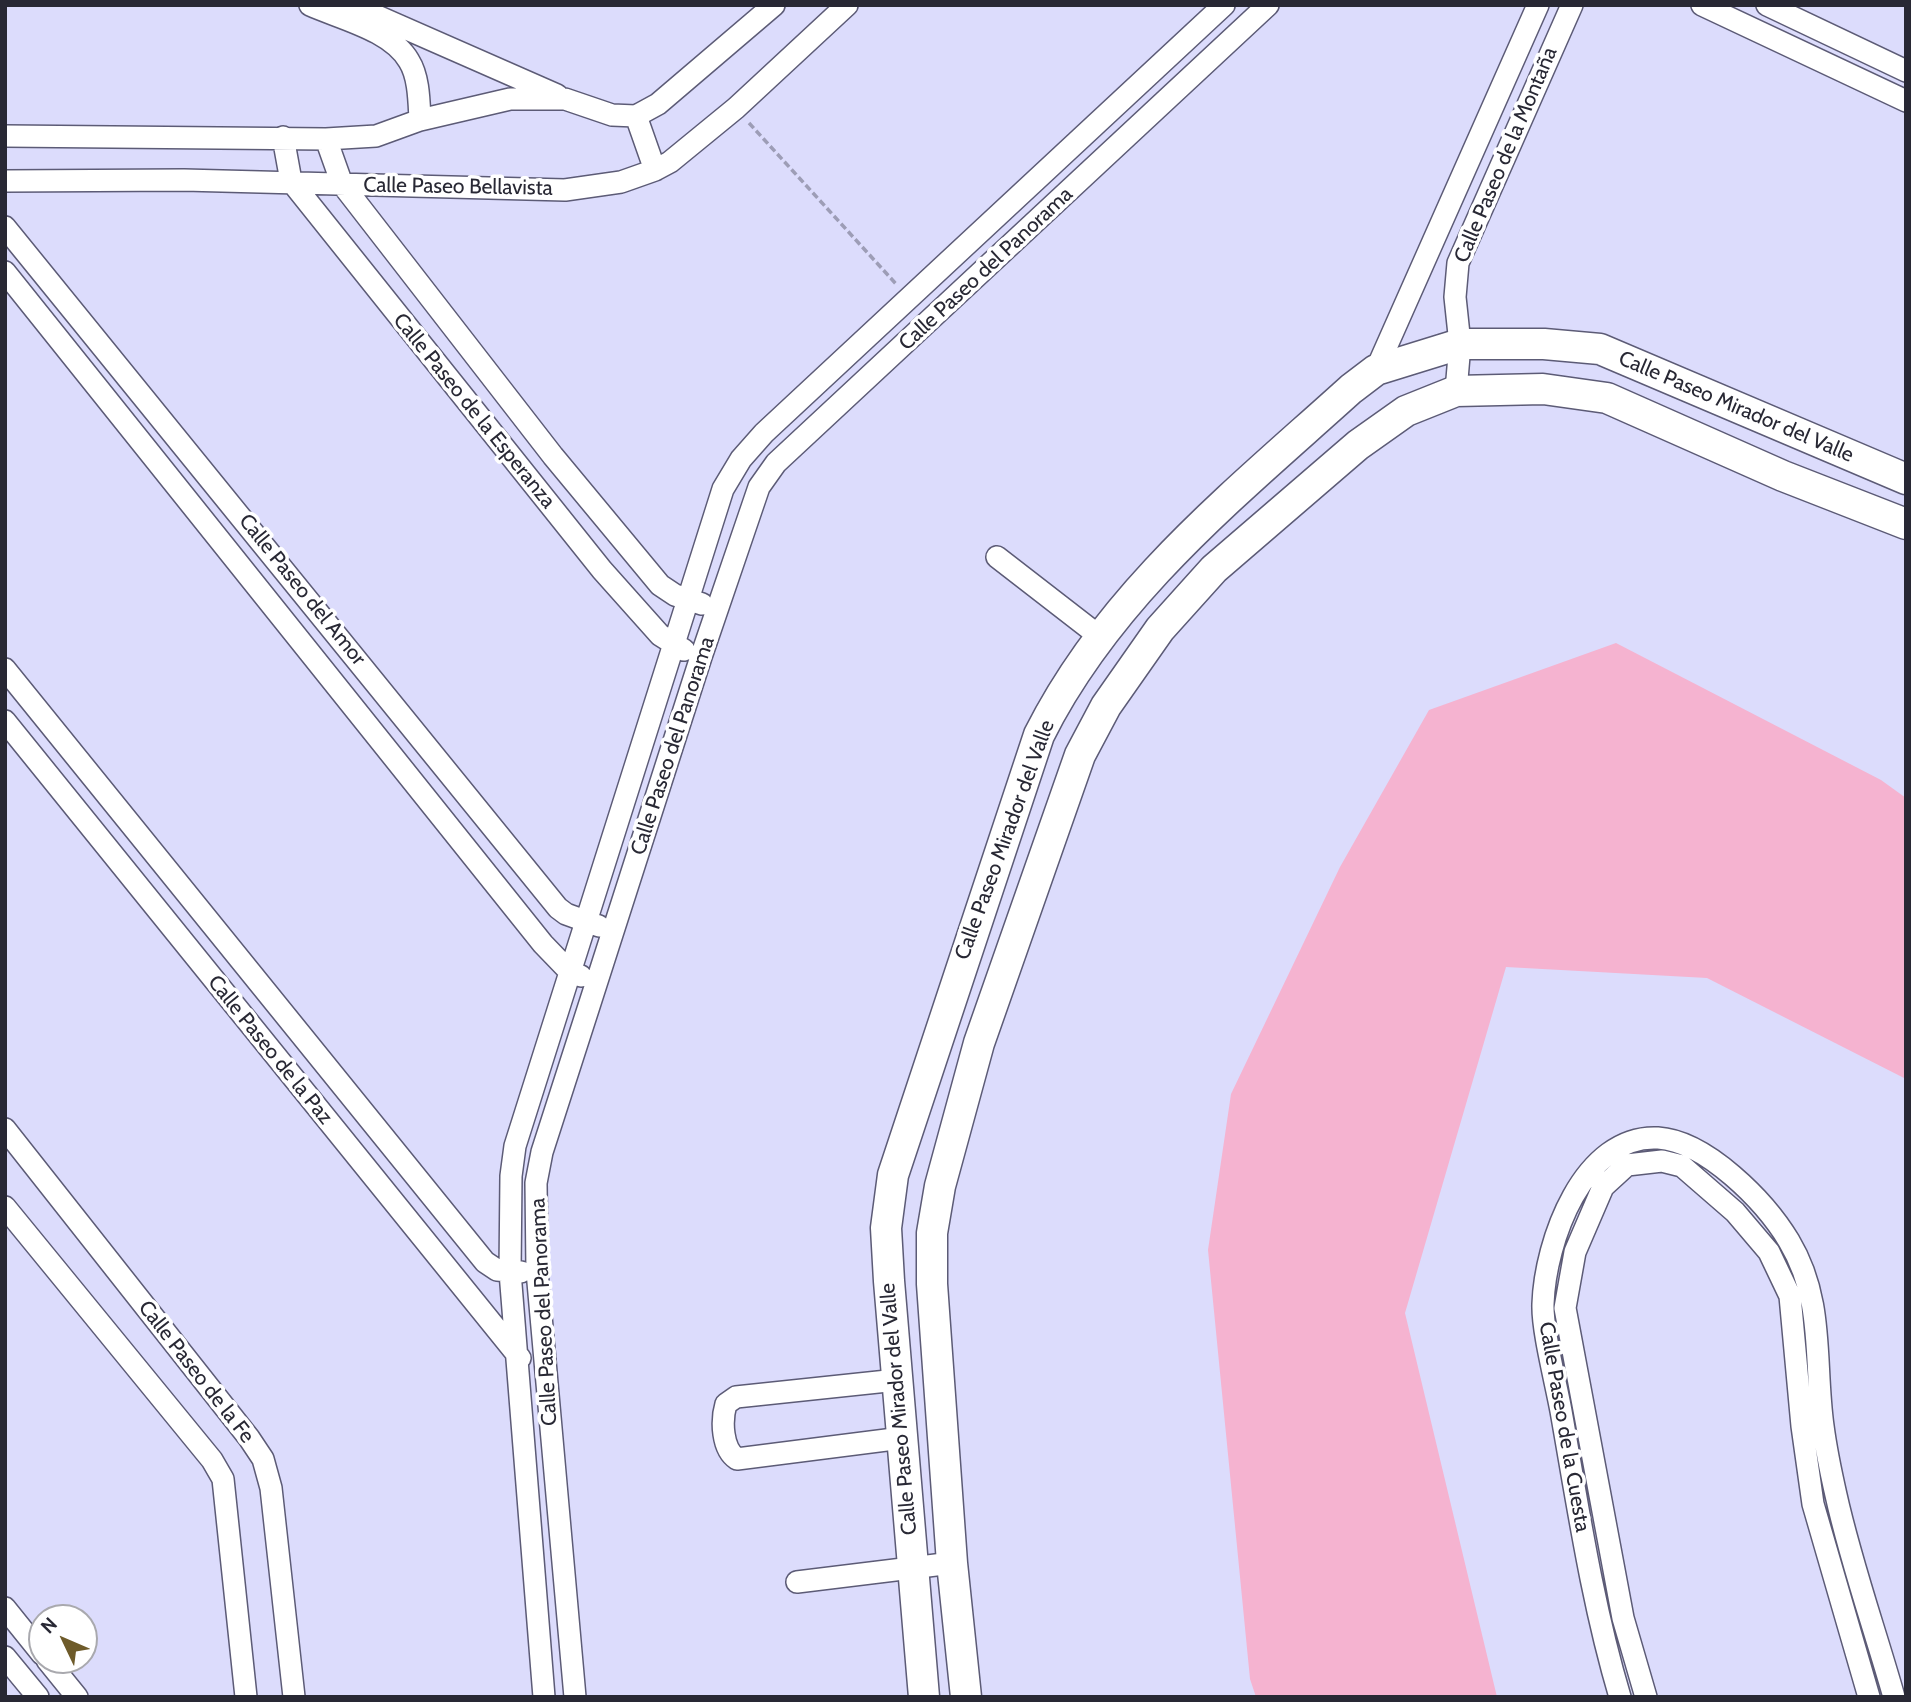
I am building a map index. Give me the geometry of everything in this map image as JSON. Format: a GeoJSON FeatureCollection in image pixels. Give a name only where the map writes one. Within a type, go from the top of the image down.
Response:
{"type":"FeatureCollection","features":[{"type":"Feature","properties":{"kind":"street"},"geometry":{"type":"LineString","coordinates":[[310,5],[389,39],[409,61],[418,90],[421,120]]}},
{"type":"Feature","properties":{"kind":"street"},"geometry":{"type":"LineString","coordinates":[[352,5],[565,99],[612,116],[636,116],[658,104],[774,5]]}},
{"type":"Feature","properties":{"kind":"street","name":"Calle Paseo Bellavista"},"geometry":{"type":"LineString","coordinates":[[5,181],[291,181],[565,190],[621,182],[655,170],[736,108],[847,5]]}},
{"type":"Feature","properties":{"kind":"street","name":"Calle Paseo del Panorama"},"geometry":{"type":"LineString","coordinates":[[544,1697],[510,1272],[511,1176],[515,1146],[673,646],[690,601],[723,489],[741,459],[764,433],[1224,5]]}},
{"type":"Feature","properties":{"kind":"street","name":"Calle Paseo del Panorama"},"geometry":{"type":"LineString","coordinates":[[575,1697],[537,1271],[536,1183],[542,1152],[596,983],[701,657],[760,487],[776,463],[1268,5]]}},
{"type":"Feature","properties":{"kind":"street","name":"Calle Paseo de la Montaña"},"geometry":{"type":"LineString","coordinates":[[1376,370],[1538,5]]}},
{"type":"Feature","properties":{"kind":"street","name":"Calle Paseo de la Montaña"},"geometry":{"type":"LineString","coordinates":[[1457,391],[1460,344],[1455,297],[1458,263],[1572,5]]}},
{"type":"Feature","properties":{"kind":"street"},"geometry":{"type":"LineString","coordinates":[[1702,5],[1906,101]]}},
{"type":"Feature","properties":{"kind":"street"},"geometry":{"type":"LineString","coordinates":[[1767,5],[1906,71]]}},
{"type":"Feature","properties":{"kind":"street"},"geometry":{"type":"LineString","coordinates":[[5,136],[326,139],[376,136],[421,120],[510,99],[565,99]]}},
{"type":"Feature","properties":{"kind":"street"},"geometry":{"type":"LineString","coordinates":[[636,116],[655,170]]}},
{"type":"Feature","properties":{"kind":"street","name":"Calle Paseo de la Esperanza"},"geometry":{"type":"LineString","coordinates":[[283,137],[291,181],[602,570],[647,622],[673,646],[701,657]]}},
{"type":"Feature","properties":{"kind":"street","name":"Calle Paseo de la Esperanza"},"geometry":{"type":"LineString","coordinates":[[326,139],[342,184],[553,456],[660,585],[690,601],[718,609]]}},
{"type":"Feature","properties":{"kind":"street","name":"Calle Paseo del Amor"},"geometry":{"type":"LineString","coordinates":[[5,227],[558,908],[587,923],[614,930]]}},
{"type":"Feature","properties":{"kind":"street","name":"Calle Paseo del Amor"},"geometry":{"type":"LineString","coordinates":[[5,272],[543,944],[570,972],[596,983]]}},
{"type":"Feature","properties":{"kind":"street","name":"Calle Paseo Mirador del Valle"},"geometry":{"type":"LineString","coordinates":[[924,1697],[886,1228],[893,1175],[939,1029],[1039,736],[1054,705],[1099,636],[1185,540],[1351,389],[1376,370],[1460,344],[1545,344],[1600,349],[1801,437],[1906,479]]}},
{"type":"Feature","properties":{"kind":"street","name":"Calle Paseo Mirador del Valle"},"geometry":{"type":"LineString","coordinates":[[966,1697],[952,1563],[932,1284],[932,1233],[940,1186],[979,1043],[1080,755],[1106,706],[1153,639],[1214,569],[1358,445],[1406,411],[1457,391],[1543,389],[1607,398],[1783,476],[1906,524]]}},
{"type":"Feature","properties":{"kind":"street"},"geometry":{"type":"LineString","coordinates":[[1783,476],[1801,437]]}},
{"type":"Feature","properties":{"kind":"street"},"geometry":{"type":"LineString","coordinates":[[998,557],[1099,636]]}},
{"type":"Feature","properties":{"kind":"street","name":"Calle Paseo de la Paz"},"geometry":{"type":"LineString","coordinates":[[5,669],[485,1262],[497,1270],[510,1272]]}},
{"type":"Feature","properties":{"kind":"street","name":"Calle Paseo de la Paz"},"geometry":{"type":"LineString","coordinates":[[5,721],[518,1358]]}},
{"type":"Feature","properties":{"kind":"street"},"geometry":{"type":"LineString","coordinates":[[939,1029],[979,1043]]}},
{"type":"Feature","properties":{"kind":"street","name":"Calle Paseo de la Fe"},"geometry":{"type":"LineString","coordinates":[[5,1129],[249,1438],[263,1460],[271,1488],[294,1697]]}},
{"type":"Feature","properties":{"kind":"street","name":"Calle Paseo de la Cuesta"},"geometry":{"type":"LineString","coordinates":[[1620,1697],[1599,1624],[1542,1305],[1554,1245],[1577,1188],[1589,1172],[1619,1146],[1642,1138],[1666,1139],[1694,1147],[1752,1194],[1789,1241],[1812,1290],[1813,1504],[1869,1697]]}},
{"type":"Feature","properties":{"kind":"street","name":"Calle Paseo de la Cuesta"},"geometry":{"type":"LineString","coordinates":[[1646,1697],[1623,1618],[1565,1308],[1576,1252],[1603,1187],[1627,1165],[1662,1160],[1682,1166],[1735,1212],[1769,1252],[1790,1296],[1812,1426],[1895,1697]]}},
{"type":"Feature","properties":{"kind":"street"},"geometry":{"type":"LineString","coordinates":[[1577,1188],[1596,1199]]}},
{"type":"Feature","properties":{"kind":"street","name":"Calle Paseo de la Fe"},"geometry":{"type":"LineString","coordinates":[[5,1207],[212,1460],[223,1479],[246,1697]]}},
{"type":"Feature","properties":{"kind":"street"},"geometry":{"type":"LineString","coordinates":[[510,1272],[537,1271]]}},
{"type":"Feature","properties":{"kind":"street"},"geometry":{"type":"LineString","coordinates":[[518,1358],[545,1356]]}},
{"type":"Feature","properties":{"kind":"street"},"geometry":{"type":"LineString","coordinates":[[897,1380],[736,1397],[726,1404],[726,1447],[737,1459],[902,1438]]}},
{"type":"Feature","properties":{"kind":"street"},"geometry":{"type":"LineString","coordinates":[[797,1582],[952,1563]]}},
{"type":"Feature","properties":{"kind":"street"},"geometry":{"type":"LineString","coordinates":[[5,1608],[28,1637]]}},
{"type":"Feature","properties":{"kind":"street"},"geometry":{"type":"LineString","coordinates":[[1599,1624],[1623,1618]]}},
{"type":"Feature","properties":{"kind":"street"},"geometry":{"type":"LineString","coordinates":[[5,1657],[38,1697]]}},
{"type":"Feature","properties":{"kind":"street"},"geometry":{"type":"LineString","coordinates":[[58,1674],[77,1697]]}},
{"type":"Feature","properties":{"kind":"path"},"geometry":{"type":"LineString","coordinates":[[736,108],[908,297]]}},
{"type":"Feature","properties":{"kind":"shaded area"},"geometry":{"type":"Polygon","coordinates":[[[1616,643],[1881,780],[1906,798],[1906,1079],[1707,978],[1506,967],[1405,1313],[1497,1697],[1256,1697],[1250,1679],[1208,1250],[1231,1094],[1340,867],[1429,710],[1616,643]]]}}]}
